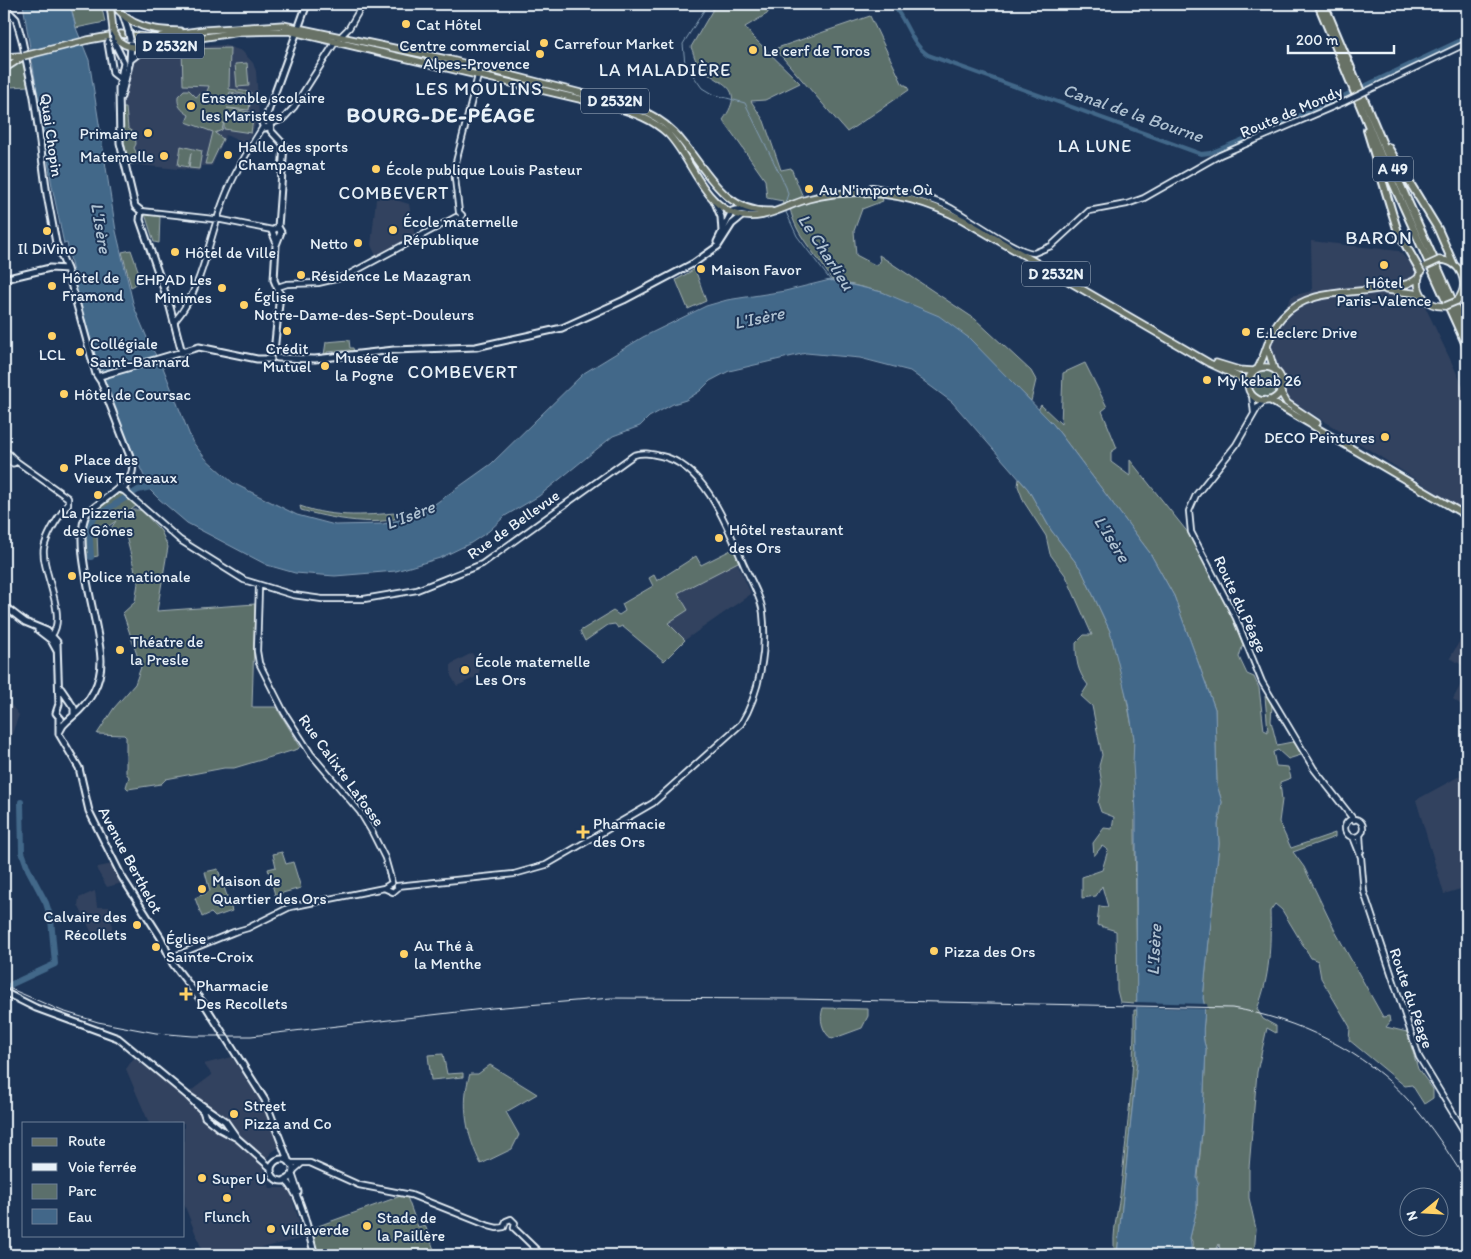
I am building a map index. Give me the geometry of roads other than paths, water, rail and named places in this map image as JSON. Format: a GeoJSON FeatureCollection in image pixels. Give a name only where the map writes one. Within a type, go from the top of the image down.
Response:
{"type":"FeatureCollection","features":[{"type":"Feature","properties":{"kind":"highway","name":"A 49"},"geometry":{"type":"LineString","coordinates":[[1318,4],[1350,82],[1467,347]]}},
{"type":"Feature","properties":{"kind":"highway","name":"A 49"},"geometry":{"type":"LineString","coordinates":[[1324,4],[1370,114],[1467,333]]}},
{"type":"Feature","properties":{"kind":"highway"},"geometry":{"type":"LineString","coordinates":[[1350,82],[1398,232],[1420,275]]}},
{"type":"Feature","properties":{"kind":"highway"},"geometry":{"type":"LineString","coordinates":[[1370,114],[1402,172],[1438,229],[1455,264]]}},
{"type":"Feature","properties":{"kind":"main road","name":"D 2532N"},"geometry":{"type":"LineString","coordinates":[[110,4],[112,31],[116,41],[131,47],[145,48],[186,44],[209,38],[262,30],[297,30],[342,36],[632,106],[649,113],[673,131],[724,195],[739,206],[756,211]]}},
{"type":"Feature","properties":{"kind":"main road","name":"D 2532N"},"geometry":{"type":"LineString","coordinates":[[114,4],[123,15],[149,28],[169,31],[197,31],[270,24],[614,107],[648,119],[674,141],[712,197],[730,212],[742,216],[761,217],[798,203],[833,194],[872,192],[895,195],[932,206],[970,224],[1195,355],[1241,378],[1248,385]]}},
{"type":"Feature","properties":{"kind":"main road"},"geometry":{"type":"LineString","coordinates":[[271,359],[270,354],[274,352],[280,294],[277,285],[277,238],[275,228],[284,145],[267,125],[307,4]]}},
{"type":"Feature","properties":{"kind":"main road","name":"Quai Chopin"},"geometry":{"type":"LineString","coordinates":[[4,7],[16,18],[30,74],[44,161],[47,195],[56,243],[96,370],[101,378],[133,464],[130,477],[124,488]]}},
{"type":"Feature","properties":{"kind":"main road"},"geometry":{"type":"LineString","coordinates":[[112,20],[123,15],[130,39],[130,61],[123,80]]}},
{"type":"Feature","properties":{"kind":"main road"},"geometry":{"type":"LineString","coordinates":[[112,31],[108,40],[113,73],[123,80]]}},
{"type":"Feature","properties":{"kind":"main road"},"geometry":{"type":"LineString","coordinates":[[4,69],[7,60],[96,38],[112,31],[172,41],[209,38]]}},
{"type":"Feature","properties":{"kind":"main road"},"geometry":{"type":"LineString","coordinates":[[143,36],[171,36],[197,31]]}},
{"type":"Feature","properties":{"kind":"main road"},"geometry":{"type":"LineString","coordinates":[[96,38],[109,48]]}},
{"type":"Feature","properties":{"kind":"main road"},"geometry":{"type":"LineString","coordinates":[[116,41],[124,62],[120,100],[122,151],[136,206],[141,211],[140,220],[174,321],[182,353]]}},
{"type":"Feature","properties":{"kind":"main road"},"geometry":{"type":"LineString","coordinates":[[130,61],[145,48]]}},
{"type":"Feature","properties":{"kind":"main road"},"geometry":{"type":"LineString","coordinates":[[712,197],[721,217],[722,235]]}},
{"type":"Feature","properties":{"kind":"main road","name":"D 2532N"},"geometry":{"type":"LineString","coordinates":[[730,212],[737,209],[756,211],[781,209]]}},
{"type":"Feature","properties":{"kind":"main road"},"geometry":{"type":"LineString","coordinates":[[709,252],[722,235],[730,212]]}},
{"type":"Feature","properties":{"kind":"main road"},"geometry":{"type":"LineString","coordinates":[[101,378],[202,346],[257,359],[322,359],[394,350],[476,347],[562,328],[575,324],[676,274],[709,252],[725,238],[734,221],[742,216]]}},
{"type":"Feature","properties":{"kind":"main road"},"geometry":{"type":"LineString","coordinates":[[275,228],[281,232],[277,238]]}},
{"type":"Feature","properties":{"kind":"main road"},"geometry":{"type":"LineString","coordinates":[[1465,266],[1439,260],[1426,266],[1420,275],[1408,284],[1379,290],[1319,297],[1300,302],[1290,308],[1276,324],[1256,370],[1249,377],[1248,385],[1252,395],[1267,400],[1339,439],[1467,516]]}},
{"type":"Feature","properties":{"kind":"main road"},"geometry":{"type":"LineString","coordinates":[[1379,290],[1421,294],[1431,304],[1445,306],[1457,301],[1464,291],[1466,280],[1455,264]]}},
{"type":"Feature","properties":{"kind":"main road"},"geometry":{"type":"LineString","coordinates":[[4,279],[26,272],[64,265]]}},
{"type":"Feature","properties":{"kind":"main road"},"geometry":{"type":"LineString","coordinates":[[1420,275],[1421,294]]}},
{"type":"Feature","properties":{"kind":"main road"},"geometry":{"type":"LineString","coordinates":[[1267,347],[1274,369],[1281,378],[1280,391],[1287,403],[1339,439]]}},
{"type":"Feature","properties":{"kind":"main road"},"geometry":{"type":"LineString","coordinates":[[274,352],[278,355],[277,358]]}},
{"type":"Feature","properties":{"kind":"main road","name":"D 2532N"},"geometry":{"type":"LineString","coordinates":[[1195,355],[1239,370],[1256,370]]}},
{"type":"Feature","properties":{"kind":"main road"},"geometry":{"type":"LineString","coordinates":[[1256,370],[1267,367],[1274,369]]}},
{"type":"Feature","properties":{"kind":"main road"},"geometry":{"type":"LineString","coordinates":[[1267,400],[1280,391]]}},
{"type":"Feature","properties":{"kind":"main road"},"geometry":{"type":"LineString","coordinates":[[59,734],[66,720],[74,716],[89,699],[96,685],[101,667],[83,542],[84,522],[87,513],[124,488]]}},
{"type":"Feature","properties":{"kind":"main road"},"geometry":{"type":"LineString","coordinates":[[4,603],[20,622],[50,636],[54,644],[58,656],[60,683],[59,704],[56,710],[59,718],[59,734]]}},
{"type":"Feature","properties":{"kind":"main road"},"geometry":{"type":"LineString","coordinates":[[60,683],[71,704],[74,716]]}},
{"type":"Feature","properties":{"kind":"main road"},"geometry":{"type":"LineString","coordinates":[[59,704],[71,704],[89,699]]}},
{"type":"Feature","properties":{"kind":"main road"},"geometry":{"type":"LineString","coordinates":[[59,718],[66,720]]}},
{"type":"Feature","properties":{"kind":"main road","name":"Avenue Berthelot"},"geometry":{"type":"LineString","coordinates":[[59,734],[79,768],[89,811],[122,877],[161,938],[170,958],[207,1008],[265,1100],[289,1162]]}},
{"type":"Feature","properties":{"kind":"main road"},"geometry":{"type":"LineString","coordinates":[[4,992],[36,1008],[113,1036],[206,1111],[228,1125],[237,1138]]}},
{"type":"Feature","properties":{"kind":"main road"},"geometry":{"type":"LineString","coordinates":[[206,1111],[205,1117],[237,1138],[255,1153],[271,1168],[275,1178],[285,1180],[293,1187],[315,1255]]}},
{"type":"Feature","properties":{"kind":"main road"},"geometry":{"type":"LineString","coordinates":[[223,1130],[228,1125]]}},
{"type":"Feature","properties":{"kind":"main road"},"geometry":{"type":"LineString","coordinates":[[271,1168],[283,1147]]}},
{"type":"Feature","properties":{"kind":"main road"},"geometry":{"type":"LineString","coordinates":[[255,1153],[289,1162],[298,1200]]}},
{"type":"Feature","properties":{"kind":"main road"},"geometry":{"type":"LineString","coordinates":[[285,1180],[293,1173]]}},
{"type":"Feature","properties":{"kind":"street"},"geometry":{"type":"LineString","coordinates":[[174,321],[185,309],[202,268],[217,220],[240,164],[267,125],[283,119],[294,108],[336,41],[342,36],[363,4]]}},
{"type":"Feature","properties":{"kind":"street","name":"Route de Mondy"},"geometry":{"type":"LineString","coordinates":[[872,187],[905,193],[945,205],[1031,253],[1051,246],[1089,211],[1128,204],[1148,196],[1220,155],[1344,102],[1467,43]]}},
{"type":"Feature","properties":{"kind":"street"},"geometry":{"type":"LineString","coordinates":[[277,285],[318,283],[344,277],[456,217],[462,216],[459,212],[454,170],[480,68]]}},
{"type":"Feature","properties":{"kind":"street"},"geometry":{"type":"LineString","coordinates":[[141,211],[275,228]]}},
{"type":"Feature","properties":{"kind":"street"},"geometry":{"type":"LineString","coordinates":[[1252,395],[1253,415]]}},
{"type":"Feature","properties":{"kind":"street","name":"Route du Péage"},"geometry":{"type":"LineString","coordinates":[[1267,400],[1253,415],[1236,445],[1196,495],[1189,511],[1191,532],[1239,624],[1262,682],[1314,770],[1354,820]]}},
{"type":"Feature","properties":{"kind":"street"},"geometry":{"type":"LineString","coordinates":[[4,448],[13,460]]}},
{"type":"Feature","properties":{"kind":"street","name":"Rue de Bellevue"},"geometry":{"type":"LineString","coordinates":[[124,488],[132,498],[180,540],[244,580],[259,587],[322,599],[364,599],[417,590],[482,564],[620,466],[627,458],[638,454],[670,458],[685,466],[694,474],[717,509],[759,598],[763,613],[760,672],[746,714],[740,724],[653,803],[546,865],[514,874],[396,886],[393,892],[386,888],[290,907],[249,928],[238,930],[170,958]]}},
{"type":"Feature","properties":{"kind":"street"},"geometry":{"type":"LineString","coordinates":[[4,456],[62,491],[68,498],[68,504],[61,513],[43,551],[53,590],[55,609],[56,628],[50,636]]}},
{"type":"Feature","properties":{"kind":"street","name":"Rue Calixte Lafosse"},"geometry":{"type":"LineString","coordinates":[[259,587],[257,651],[259,663],[284,712],[311,754],[368,825],[381,848],[396,886]]}},
{"type":"Feature","properties":{"kind":"street","name":"Route du Péage"},"geometry":{"type":"LineString","coordinates":[[1340,803],[1347,822]]}},
{"type":"Feature","properties":{"kind":"street"},"geometry":{"type":"LineString","coordinates":[[1354,820],[1362,824],[1362,831],[1360,835],[1353,837],[1346,831],[1347,822],[1354,820]]}},
{"type":"Feature","properties":{"kind":"street","name":"Route du Péage"},"geometry":{"type":"LineString","coordinates":[[1360,835],[1364,892],[1418,1057],[1467,1136]]}},
{"type":"Feature","properties":{"kind":"street","name":"Route du Péage"},"geometry":{"type":"LineString","coordinates":[[1353,837],[1361,857]]}},
{"type":"Feature","properties":{"kind":"street"},"geometry":{"type":"LineString","coordinates":[[386,888],[396,886]]}},
{"type":"Feature","properties":{"kind":"street"},"geometry":{"type":"LineString","coordinates":[[289,1162],[310,1163],[359,1185],[411,1195],[489,1226],[504,1227],[509,1230],[514,1228]]}},
{"type":"Feature","properties":{"kind":"street"},"geometry":{"type":"LineString","coordinates":[[293,1173],[301,1164]]}},
{"type":"Feature","properties":{"kind":"street"},"geometry":{"type":"LineString","coordinates":[[504,1227],[506,1220],[511,1219],[515,1223],[514,1228],[542,1255]]}},
{"type":"Feature","properties":{"kind":"water","name":"L'Isère"},"geometry":{"type":"Polygon","coordinates":[[[23,4],[70,4],[76,28],[89,60],[116,231],[134,307],[151,347],[162,365],[192,441],[205,458],[233,483],[297,515],[335,525],[383,524],[411,517],[425,511],[491,464],[584,373],[643,337],[706,306],[727,300],[785,291],[830,280],[882,292],[939,316],[969,338],[1053,424],[1150,553],[1174,596],[1215,709],[1217,785],[1222,802],[1218,825],[1219,844],[1203,998],[1205,1011],[1203,1035],[1206,1049],[1202,1131],[1197,1178],[1199,1183],[1197,1188],[1197,1208],[1190,1238],[1192,1255],[1117,1255],[1137,1062],[1136,813],[1133,764],[1134,738],[1128,703],[1110,631],[1081,569],[1051,530],[1028,489],[952,402],[910,371],[860,358],[806,353],[729,371],[710,381],[700,391],[686,400],[673,404],[649,417],[640,426],[613,436],[539,496],[505,516],[489,531],[471,543],[440,558],[396,571],[335,576],[295,573],[267,565],[187,523],[159,499],[147,487],[144,476],[116,417],[104,383],[104,372],[99,369],[72,275],[67,243],[64,244],[52,186],[23,4]]]}},
{"type":"Feature","properties":{"kind":"waterway","name":"Le Charlieu"},"geometry":{"type":"LineString","coordinates":[[708,4],[683,44],[685,64],[702,88],[712,94],[745,103],[786,187],[788,194],[784,206]]}},
{"type":"Feature","properties":{"kind":"waterway","name":"Canal de la Bourne"},"geometry":{"type":"LineString","coordinates":[[892,4],[917,44],[928,55],[1201,154],[1210,153],[1324,105],[1467,37]]}},
{"type":"Feature","properties":{"kind":"waterway","name":"Le Charlieu"},"geometry":{"type":"LineString","coordinates":[[785,210],[797,236],[831,281]]}},
{"type":"Feature","properties":{"kind":"waterway"},"geometry":{"type":"LineString","coordinates":[[91,557],[89,526],[93,518],[138,490],[155,486]]}},
{"type":"Feature","properties":{"kind":"waterway"},"geometry":{"type":"LineString","coordinates":[[4,991],[12,984],[55,964],[51,919],[46,903],[28,869],[22,852],[21,802]]}},
{"type":"Feature","properties":{"kind":"railway"},"geometry":{"type":"LineString","coordinates":[[4,986],[62,1011],[98,1022],[156,1033],[193,1036],[251,1036],[492,1008],[611,998],[795,999],[1232,1008],[1281,1020],[1305,1029],[1351,1053],[1372,1067],[1391,1083],[1425,1120],[1467,1182]]}},
{"type":"Feature","properties":{"kind":"place","name":"Cat Hôtel"},"geometry":{"type":"Point","coordinates":[406,24]}},
{"type":"Feature","properties":{"kind":"place","name":"Carrefour Market"},"geometry":{"type":"Point","coordinates":[544,43]}},
{"type":"Feature","properties":{"kind":"place","name":"Le cerf de Toros"},"geometry":{"type":"Point","coordinates":[753,50]}},
{"type":"Feature","properties":{"kind":"place","name":"Centre commercial Alpes-Provence"},"geometry":{"type":"Point","coordinates":[540,54]}},
{"type":"Feature","properties":{"kind":"place","name":"Ensemble scolaire les Maristes"},"geometry":{"type":"Point","coordinates":[191,106]}},
{"type":"Feature","properties":{"kind":"place","name":"Primaire"},"geometry":{"type":"Point","coordinates":[148,133]}},
{"type":"Feature","properties":{"kind":"place","name":"Halle des sports Champagnat"},"geometry":{"type":"Point","coordinates":[228,155]}},
{"type":"Feature","properties":{"kind":"place","name":"Maternelle"},"geometry":{"type":"Point","coordinates":[164,156]}},
{"type":"Feature","properties":{"kind":"place","name":"École publique Louis Pasteur"},"geometry":{"type":"Point","coordinates":[376,169]}},
{"type":"Feature","properties":{"kind":"place","name":"Au N'importe Où"},"geometry":{"type":"Point","coordinates":[809,189]}},
{"type":"Feature","properties":{"kind":"place","name":"École maternelle République"},"geometry":{"type":"Point","coordinates":[393,230]}},
{"type":"Feature","properties":{"kind":"place","name":"Il DiVino"},"geometry":{"type":"Point","coordinates":[47,231]}},
{"type":"Feature","properties":{"kind":"place","name":"Netto"},"geometry":{"type":"Point","coordinates":[358,243]}},
{"type":"Feature","properties":{"kind":"place","name":"Hôtel de Ville"},"geometry":{"type":"Point","coordinates":[175,252]}},
{"type":"Feature","properties":{"kind":"place","name":"Hôtel Paris-Valence"},"geometry":{"type":"Point","coordinates":[1384,265]}},
{"type":"Feature","properties":{"kind":"place","name":"Maison Favor"},"geometry":{"type":"Point","coordinates":[701,269]}},
{"type":"Feature","properties":{"kind":"place","name":"Résidence Le Mazagran"},"geometry":{"type":"Point","coordinates":[301,275]}},
{"type":"Feature","properties":{"kind":"place","name":"Hôtel de Framond"},"geometry":{"type":"Point","coordinates":[52,286]}},
{"type":"Feature","properties":{"kind":"place","name":"EHPAD Les Minimes"},"geometry":{"type":"Point","coordinates":[222,288]}},
{"type":"Feature","properties":{"kind":"place","name":"Église Notre-Dame-des-Sept-Douleurs"},"geometry":{"type":"Point","coordinates":[244,305]}},
{"type":"Feature","properties":{"kind":"place","name":"Crédit Mutuel"},"geometry":{"type":"Point","coordinates":[287,331]}},
{"type":"Feature","properties":{"kind":"place","name":"E.Leclerc Drive"},"geometry":{"type":"Point","coordinates":[1246,332]}},
{"type":"Feature","properties":{"kind":"place","name":"LCL"},"geometry":{"type":"Point","coordinates":[52,336]}},
{"type":"Feature","properties":{"kind":"place","name":"Collégiale Saint-Barnard"},"geometry":{"type":"Point","coordinates":[80,352]}},
{"type":"Feature","properties":{"kind":"place","name":"Musée de la Pogne"},"geometry":{"type":"Point","coordinates":[325,366]}},
{"type":"Feature","properties":{"kind":"place","name":"My kebab 26"},"geometry":{"type":"Point","coordinates":[1207,380]}},
{"type":"Feature","properties":{"kind":"place","name":"Hôtel de Coursac"},"geometry":{"type":"Point","coordinates":[64,394]}},
{"type":"Feature","properties":{"kind":"place","name":"DECO Peintures"},"geometry":{"type":"Point","coordinates":[1385,437]}},
{"type":"Feature","properties":{"kind":"place","name":"Place des Vieux Terreaux"},"geometry":{"type":"Point","coordinates":[64,468]}},
{"type":"Feature","properties":{"kind":"place","name":"La Pizzeria des Gônes"},"geometry":{"type":"Point","coordinates":[98,495]}},
{"type":"Feature","properties":{"kind":"place","name":"Hôtel restaurant des Ors"},"geometry":{"type":"Point","coordinates":[719,538]}},
{"type":"Feature","properties":{"kind":"place","name":"Police nationale"},"geometry":{"type":"Point","coordinates":[72,576]}},
{"type":"Feature","properties":{"kind":"place","name":"Théatre de la Presle"},"geometry":{"type":"Point","coordinates":[120,650]}},
{"type":"Feature","properties":{"kind":"place","name":"École maternelle Les Ors"},"geometry":{"type":"Point","coordinates":[465,670]}},
{"type":"Feature","properties":{"kind":"place","name":"Pharmacie des Ors"},"geometry":{"type":"Point","coordinates":[583,832]}},
{"type":"Feature","properties":{"kind":"place","name":"Maison de Quartier des Ors"},"geometry":{"type":"Point","coordinates":[202,889]}},
{"type":"Feature","properties":{"kind":"place","name":"Calvaire des Récollets"},"geometry":{"type":"Point","coordinates":[137,925]}},
{"type":"Feature","properties":{"kind":"place","name":"Église Sainte-Croix"},"geometry":{"type":"Point","coordinates":[156,947]}},
{"type":"Feature","properties":{"kind":"place","name":"Pizza des Ors"},"geometry":{"type":"Point","coordinates":[934,951]}},
{"type":"Feature","properties":{"kind":"place","name":"Au Thé à la Menthe"},"geometry":{"type":"Point","coordinates":[404,954]}},
{"type":"Feature","properties":{"kind":"place","name":"Pharmacie Des Recollets"},"geometry":{"type":"Point","coordinates":[186,994]}},
{"type":"Feature","properties":{"kind":"place","name":"Street Pizza and Co"},"geometry":{"type":"Point","coordinates":[234,1114]}},
{"type":"Feature","properties":{"kind":"place","name":"Super U"},"geometry":{"type":"Point","coordinates":[202,1178]}},
{"type":"Feature","properties":{"kind":"place","name":"Flunch"},"geometry":{"type":"Point","coordinates":[227,1198]}},
{"type":"Feature","properties":{"kind":"place","name":"Stade de la Paillère"},"geometry":{"type":"Point","coordinates":[367,1226]}},
{"type":"Feature","properties":{"kind":"place","name":"Villaverde"},"geometry":{"type":"Point","coordinates":[271,1229]}},
{"type":"Feature","properties":{"kind":"district","name":"LA MALADIÈRE"},"geometry":{"type":"Point","coordinates":[665,70]}},
{"type":"Feature","properties":{"kind":"district","name":"LES MOULINS"},"geometry":{"type":"Point","coordinates":[479,88]}},
{"type":"Feature","properties":{"kind":"district","name":"BOURG-DE-PÉAGE"},"geometry":{"type":"Point","coordinates":[441,115]}},
{"type":"Feature","properties":{"kind":"district","name":"LA LUNE"},"geometry":{"type":"Point","coordinates":[1095,146]}},
{"type":"Feature","properties":{"kind":"district","name":"COMBEVERT"},"geometry":{"type":"Point","coordinates":[394,193]}},
{"type":"Feature","properties":{"kind":"district","name":"BARON"},"geometry":{"type":"Point","coordinates":[1379,237]}},
{"type":"Feature","properties":{"kind":"district","name":"COMBEVERT"},"geometry":{"type":"Point","coordinates":[463,372]}}]}
